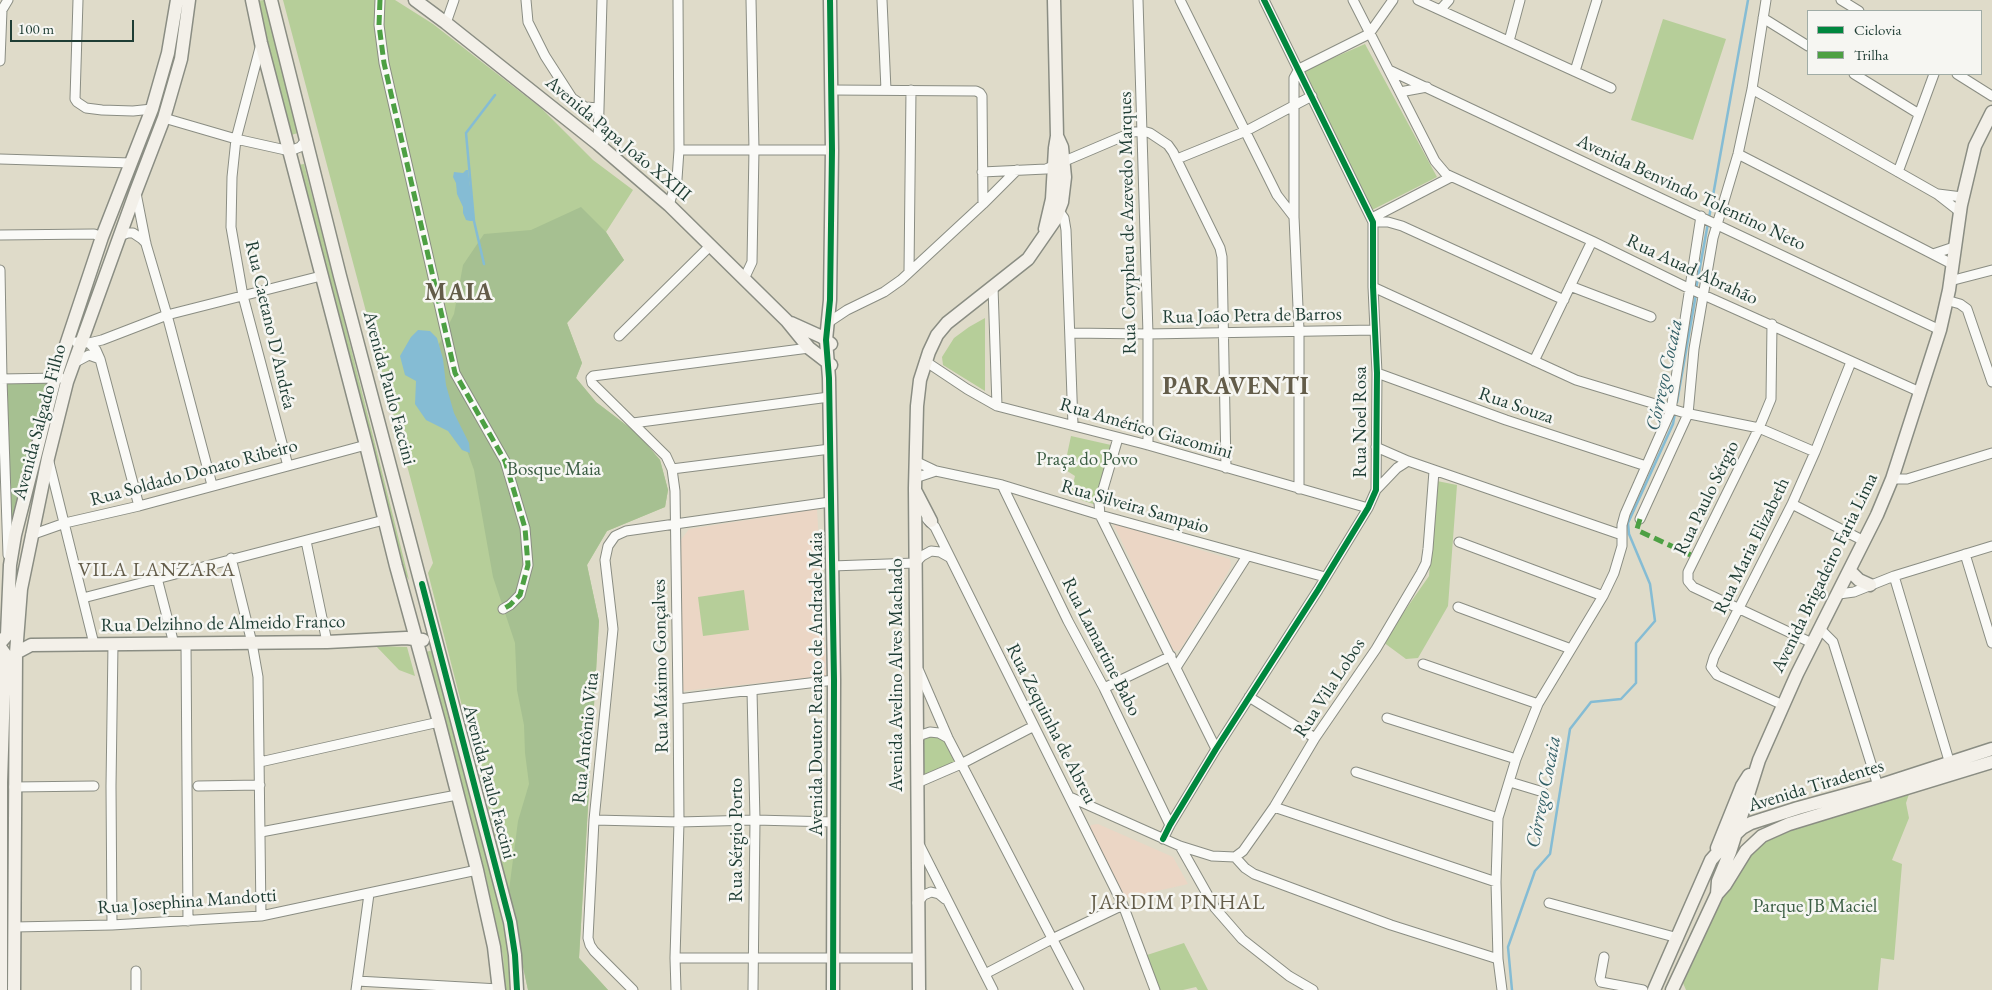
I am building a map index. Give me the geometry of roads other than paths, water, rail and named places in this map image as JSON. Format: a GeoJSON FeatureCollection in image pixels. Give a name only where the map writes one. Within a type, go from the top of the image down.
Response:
{"type":"FeatureCollection","features":[{"type":"Feature","properties":{"kind":"main road","name":"Avenida Salgado Filho"},"geometry":{"type":"LineString","coordinates":[[2,990],[0,782],[6,654],[0,645],[7,635],[10,565],[14,535],[54,378],[67,337],[102,237],[152,108],[168,53],[177,0]]}},
{"type":"Feature","properties":{"kind":"main road","name":"Avenida Salgado Filho"},"geometry":{"type":"LineString","coordinates":[[14,990],[16,653],[20,589],[48,458],[67,382],[73,364],[85,343],[88,324],[164,118],[181,59],[189,0]]}},
{"type":"Feature","properties":{"kind":"main road","name":"Avenida Paulo Faccini"},"geometry":{"type":"LineString","coordinates":[[252,0],[261,43],[384,520],[477,870],[494,947],[499,990]]}},
{"type":"Feature","properties":{"kind":"main road","name":"Avenida Paulo Faccini"},"geometry":{"type":"LineString","coordinates":[[271,0],[340,276],[510,922],[515,955],[517,990]]}},
{"type":"Feature","properties":{"kind":"main road","name":"Avenida Papa João XXIII"},"geometry":{"type":"LineString","coordinates":[[415,0],[445,19],[666,202],[744,275],[829,369]]}},
{"type":"Feature","properties":{"kind":"main road","name":"Avenida Doutor Renato de Andrade Maia"},"geometry":{"type":"LineString","coordinates":[[830,0],[832,150],[829,397],[834,680],[833,990]]}},
{"type":"Feature","properties":{"kind":"main road"},"geometry":{"type":"LineString","coordinates":[[1043,238],[1059,164],[1054,0]]}},
{"type":"Feature","properties":{"kind":"main road","name":"Avenida Brigadeiro Faria Lima"},"geometry":{"type":"LineString","coordinates":[[1716,894],[1718,881],[1730,852],[1759,760],[1812,643],[1850,571],[1892,479],[1940,330],[1950,281],[1962,197],[1975,146],[1992,112]]}},
{"type":"Feature","properties":{"kind":"main road","name":"Avenida Avelino Alves Machado"},"geometry":{"type":"LineString","coordinates":[[919,990],[915,461],[920,380],[925,361],[937,335],[947,323],[1028,259],[1052,226],[1059,211],[1064,190],[1059,164]]}},
{"type":"Feature","properties":{"kind":"main road","name":"Avenida Papa João XXIII"},"geometry":{"type":"LineString","coordinates":[[786,321],[829,342]]}},
{"type":"Feature","properties":{"kind":"main road"},"geometry":{"type":"LineString","coordinates":[[915,483],[931,521]]}},
{"type":"Feature","properties":{"kind":"main road"},"geometry":{"type":"LineString","coordinates":[[396,566],[406,587],[411,590],[422,584]]}},
{"type":"Feature","properties":{"kind":"main road"},"geometry":{"type":"LineString","coordinates":[[1850,571],[1859,580],[1870,585]]}},
{"type":"Feature","properties":{"kind":"main road"},"geometry":{"type":"LineString","coordinates":[[17,633],[31,645]]}},
{"type":"Feature","properties":{"kind":"main road"},"geometry":{"type":"LineString","coordinates":[[416,638],[438,648]]}},
{"type":"Feature","properties":{"kind":"main road","name":"Rua Delzihno de Almeido Franco"},"geometry":{"type":"LineString","coordinates":[[16,653],[31,645],[327,642],[416,638]]}},
{"type":"Feature","properties":{"kind":"main road","name":"Avenida Tiradentes"},"geometry":{"type":"LineString","coordinates":[[1654,990],[1711,860],[1735,834],[1751,823],[1950,764],[1992,749]]}},
{"type":"Feature","properties":{"kind":"main road","name":"Avenida Brigadeiro Faria Lima"},"geometry":{"type":"LineString","coordinates":[[1711,860],[1742,786],[1759,760]]}},
{"type":"Feature","properties":{"kind":"main road","name":"Avenida Tiradentes"},"geometry":{"type":"LineString","coordinates":[[1672,990],[1716,894],[1725,885],[1753,842],[1789,824],[1992,762]]}},
{"type":"Feature","properties":{"kind":"street"},"geometry":{"type":"LineString","coordinates":[[78,0],[77,102],[86,108],[102,110],[132,111],[152,108]]}},
{"type":"Feature","properties":{"kind":"street"},"geometry":{"type":"LineString","coordinates":[[380,0],[379,25],[384,63],[455,373],[505,460],[525,528],[528,564],[520,595],[507,607]]}},
{"type":"Feature","properties":{"kind":"street"},"geometry":{"type":"LineString","coordinates":[[445,19],[454,0]]}},
{"type":"Feature","properties":{"kind":"street"},"geometry":{"type":"LineString","coordinates":[[526,0],[528,22],[545,56],[572,98],[585,107],[599,108]]}},
{"type":"Feature","properties":{"kind":"street"},"geometry":{"type":"LineString","coordinates":[[598,144],[602,0]]}},
{"type":"Feature","properties":{"kind":"street"},"geometry":{"type":"LineString","coordinates":[[666,202],[674,189],[677,179],[679,150],[678,0]]}},
{"type":"Feature","properties":{"kind":"street"},"geometry":{"type":"LineString","coordinates":[[744,275],[752,262],[754,150],[751,0]]}},
{"type":"Feature","properties":{"kind":"street"},"geometry":{"type":"LineString","coordinates":[[882,0],[886,90]]}},
{"type":"Feature","properties":{"kind":"street","name":"Rua Corypheu de Azevedo Marques"},"geometry":{"type":"LineString","coordinates":[[1138,0],[1148,334],[1148,445]]}},
{"type":"Feature","properties":{"kind":"street"},"geometry":{"type":"LineString","coordinates":[[1180,0],[1277,194],[1294,217]]}},
{"type":"Feature","properties":{"kind":"street","name":"Rua Noel Rosa"},"geometry":{"type":"LineString","coordinates":[[1163,839],[1216,749],[1368,508],[1376,490],[1377,373],[1372,287],[1373,220],[1264,0]]}},
{"type":"Feature","properties":{"kind":"street"},"geometry":{"type":"LineString","coordinates":[[1353,0],[1437,166],[1451,177],[1373,220]]}},
{"type":"Feature","properties":{"kind":"street"},"geometry":{"type":"LineString","coordinates":[[1299,489],[1299,330],[1294,217],[1294,78],[1299,68],[1369,34],[1393,0]]}},
{"type":"Feature","properties":{"kind":"street"},"geometry":{"type":"LineString","coordinates":[[1418,0],[1612,88]]}},
{"type":"Feature","properties":{"kind":"street"},"geometry":{"type":"LineString","coordinates":[[1440,10],[1449,0]]}},
{"type":"Feature","properties":{"kind":"street"},"geometry":{"type":"LineString","coordinates":[[1509,41],[1520,0]]}},
{"type":"Feature","properties":{"kind":"street"},"geometry":{"type":"LineString","coordinates":[[1575,71],[1597,0]]}},
{"type":"Feature","properties":{"kind":"street"},"geometry":{"type":"LineString","coordinates":[[1502,990],[1498,959],[1496,882],[1498,818],[1516,759],[1538,704],[1603,596],[1619,562],[1625,514],[1672,410],[1696,291],[1715,223],[1738,154],[1752,89],[1766,0]]}},
{"type":"Feature","properties":{"kind":"street"},"geometry":{"type":"LineString","coordinates":[[1841,0],[1857,10]]}},
{"type":"Feature","properties":{"kind":"street"},"geometry":{"type":"LineString","coordinates":[[0,61],[0,24],[6,2]]}},
{"type":"Feature","properties":{"kind":"street"},"geometry":{"type":"LineString","coordinates":[[1763,18],[1807,45]]}},
{"type":"Feature","properties":{"kind":"street","name":"Rua Caetano D'Andréa"},"geometry":{"type":"LineString","coordinates":[[261,43],[236,139],[232,177],[231,227],[243,296],[288,466]]}},
{"type":"Feature","properties":{"kind":"street","name":"Avenida Benvindo Tolentino Neto"},"geometry":{"type":"LineString","coordinates":[[1390,70],[1940,330]]}},
{"type":"Feature","properties":{"kind":"street"},"geometry":{"type":"LineString","coordinates":[[1856,75],[1919,114]]}},
{"type":"Feature","properties":{"kind":"street"},"geometry":{"type":"LineString","coordinates":[[1898,172],[1934,75]]}},
{"type":"Feature","properties":{"kind":"street"},"geometry":{"type":"LineString","coordinates":[[1959,75],[1992,96]]}},
{"type":"Feature","properties":{"kind":"street"},"geometry":{"type":"LineString","coordinates":[[1400,92],[1427,87]]}},
{"type":"Feature","properties":{"kind":"street"},"geometry":{"type":"LineString","coordinates":[[1752,89],[1937,194],[1960,212]]}},
{"type":"Feature","properties":{"kind":"street"},"geometry":{"type":"LineString","coordinates":[[832,90],[976,91],[980,93],[982,96],[983,204]]}},
{"type":"Feature","properties":{"kind":"street"},"geometry":{"type":"LineString","coordinates":[[909,271],[911,90]]}},
{"type":"Feature","properties":{"kind":"street"},"geometry":{"type":"LineString","coordinates":[[1177,159],[1246,131],[1312,96]]}},
{"type":"Feature","properties":{"kind":"street"},"geometry":{"type":"LineString","coordinates":[[164,118],[236,139],[290,151],[300,147],[306,140]]}},
{"type":"Feature","properties":{"kind":"street"},"geometry":{"type":"LineString","coordinates":[[982,172],[1046,169],[1124,135],[1143,131],[1168,145],[1177,159],[1220,248],[1223,264],[1226,468]]}},
{"type":"Feature","properties":{"kind":"street"},"geometry":{"type":"LineString","coordinates":[[679,150],[832,150]]}},
{"type":"Feature","properties":{"kind":"street"},"geometry":{"type":"LineString","coordinates":[[1738,154],[1952,264]]}},
{"type":"Feature","properties":{"kind":"street"},"geometry":{"type":"LineString","coordinates":[[0,159],[131,163]]}},
{"type":"Feature","properties":{"kind":"street"},"geometry":{"type":"LineString","coordinates":[[829,322],[847,310],[884,292],[900,280],[1017,170]]}},
{"type":"Feature","properties":{"kind":"street","name":"Rua Auad Abrahão"},"geometry":{"type":"LineString","coordinates":[[1451,177],[1696,291],[1920,392]]}},
{"type":"Feature","properties":{"kind":"street"},"geometry":{"type":"LineString","coordinates":[[136,191],[146,244],[167,315],[212,486]]}},
{"type":"Feature","properties":{"kind":"street"},"geometry":{"type":"LineString","coordinates":[[1937,194],[1962,197]]}},
{"type":"Feature","properties":{"kind":"street"},"geometry":{"type":"LineString","coordinates":[[1059,211],[1064,218],[1066,230],[1073,425]]}},
{"type":"Feature","properties":{"kind":"street"},"geometry":{"type":"LineString","coordinates":[[1640,519],[1686,414],[1694,349],[1696,291],[1702,217]]}},
{"type":"Feature","properties":{"kind":"street"},"geometry":{"type":"LineString","coordinates":[[1373,220],[1402,226],[1564,300]]}},
{"type":"Feature","properties":{"kind":"street"},"geometry":{"type":"LineString","coordinates":[[119,236],[133,233],[142,238],[146,244]]}},
{"type":"Feature","properties":{"kind":"street"},"geometry":{"type":"LineString","coordinates":[[0,235],[94,234],[102,237]]}},
{"type":"Feature","properties":{"kind":"street"},"geometry":{"type":"LineString","coordinates":[[1534,361],[1592,241]]}},
{"type":"Feature","properties":{"kind":"street"},"geometry":{"type":"LineString","coordinates":[[620,336],[711,245]]}},
{"type":"Feature","properties":{"kind":"street"},"geometry":{"type":"LineString","coordinates":[[1933,254],[1954,247]]}},
{"type":"Feature","properties":{"kind":"street"},"geometry":{"type":"LineString","coordinates":[[0,270],[2,508],[9,585]]}},
{"type":"Feature","properties":{"kind":"street"},"geometry":{"type":"LineString","coordinates":[[1950,281],[1992,270]]}},
{"type":"Feature","properties":{"kind":"street"},"geometry":{"type":"LineString","coordinates":[[85,343],[102,340],[167,315],[322,276]]}},
{"type":"Feature","properties":{"kind":"street"},"geometry":{"type":"LineString","coordinates":[[1570,286],[1652,317]]}},
{"type":"Feature","properties":{"kind":"street"},"geometry":{"type":"LineString","coordinates":[[993,287],[997,406]]}},
{"type":"Feature","properties":{"kind":"street"},"geometry":{"type":"LineString","coordinates":[[1372,287],[1576,380],[1686,414],[1760,428],[1815,452]]}},
{"type":"Feature","properties":{"kind":"street"},"geometry":{"type":"LineString","coordinates":[[1946,300],[1960,304],[1967,309],[1989,361],[1992,382]]}},
{"type":"Feature","properties":{"kind":"street"},"geometry":{"type":"LineString","coordinates":[[88,324],[92,334],[102,340]]}},
{"type":"Feature","properties":{"kind":"street","name":"Rua Paulo Sérgio"},"geometry":{"type":"LineString","coordinates":[[1772,324],[1772,393],[1760,428],[1688,572],[1688,581],[1693,586],[1812,643]]}},
{"type":"Feature","properties":{"kind":"street","name":"Rua João Petra de Barros"},"geometry":{"type":"LineString","coordinates":[[1070,333],[1148,334],[1374,330]]}},
{"type":"Feature","properties":{"kind":"street"},"geometry":{"type":"LineString","coordinates":[[796,333],[789,351],[809,348]]}},
{"type":"Feature","properties":{"kind":"street"},"geometry":{"type":"LineString","coordinates":[[67,337],[85,343],[96,350],[100,359],[138,506]]}},
{"type":"Feature","properties":{"kind":"street","name":"Rua Máximo Gonçalves"},"geometry":{"type":"LineString","coordinates":[[676,990],[675,958],[679,822],[675,491],[672,469],[666,456],[592,383],[591,379],[593,376],[789,351]]}},
{"type":"Feature","properties":{"kind":"street"},"geometry":{"type":"LineString","coordinates":[[73,364],[89,354],[100,359]]}},
{"type":"Feature","properties":{"kind":"street","name":"Rua Américo Giacomini"},"geometry":{"type":"LineString","coordinates":[[925,361],[967,390],[997,406],[1148,445],[1368,508]]}},
{"type":"Feature","properties":{"kind":"street","name":"Rua Maria Elizabeth"},"geometry":{"type":"LineString","coordinates":[[1783,705],[1717,675],[1711,667],[1792,504],[1851,362]]}},
{"type":"Feature","properties":{"kind":"street","name":"Rua Souza"},"geometry":{"type":"LineString","coordinates":[[1377,373],[1506,420],[1646,466]]}},
{"type":"Feature","properties":{"kind":"street"},"geometry":{"type":"LineString","coordinates":[[1,379],[61,378],[67,382]]}},
{"type":"Feature","properties":{"kind":"street"},"geometry":{"type":"LineString","coordinates":[[633,423],[829,397]]}},
{"type":"Feature","properties":{"kind":"street"},"geometry":{"type":"LineString","coordinates":[[643,433],[652,420]]}},
{"type":"Feature","properties":{"kind":"street"},"geometry":{"type":"LineString","coordinates":[[1118,438],[1099,503],[1100,515],[1216,749]]}},
{"type":"Feature","properties":{"kind":"street","name":"Rua Soldado Donato Ribeiro"},"geometry":{"type":"LineString","coordinates":[[31,535],[65,523],[138,506],[366,445]]}},
{"type":"Feature","properties":{"kind":"street"},"geometry":{"type":"LineString","coordinates":[[1376,448],[1434,471],[1622,535]]}},
{"type":"Feature","properties":{"kind":"street"},"geometry":{"type":"LineString","coordinates":[[672,469],[830,449]]}},
{"type":"Feature","properties":{"kind":"street"},"geometry":{"type":"LineString","coordinates":[[1892,479],[1907,479],[1992,453]]}},
{"type":"Feature","properties":{"kind":"street"},"geometry":{"type":"LineString","coordinates":[[48,458],[94,644]]}},
{"type":"Feature","properties":{"kind":"street","name":"Rua Silveira Sampaio"},"geometry":{"type":"LineString","coordinates":[[915,461],[936,471],[1002,485],[1100,515],[1325,577]]}},
{"type":"Feature","properties":{"kind":"street"},"geometry":{"type":"LineString","coordinates":[[1376,490],[1397,468],[1408,461]]}},
{"type":"Feature","properties":{"kind":"street"},"geometry":{"type":"LineString","coordinates":[[915,483],[936,471]]}},
{"type":"Feature","properties":{"kind":"street","name":"Rua Vila Lobos"},"geometry":{"type":"LineString","coordinates":[[1235,857],[1249,844],[1274,807],[1315,738],[1376,648],[1421,573],[1426,563],[1428,550],[1434,471]]}},
{"type":"Feature","properties":{"kind":"street","name":"Rua Lamartine Babo"},"geometry":{"type":"LineString","coordinates":[[1002,485],[1064,612],[1104,688],[1170,825]]}},
{"type":"Feature","properties":{"kind":"street","name":"Rua Antônio Vita"},"geometry":{"type":"LineString","coordinates":[[633,990],[590,945],[588,938],[594,820],[613,629],[606,555],[611,539],[620,533],[830,502]]}},
{"type":"Feature","properties":{"kind":"street"},"geometry":{"type":"LineString","coordinates":[[1792,504],[1864,541]]}},
{"type":"Feature","properties":{"kind":"street"},"geometry":{"type":"LineString","coordinates":[[915,516],[931,521]]}},
{"type":"Feature","properties":{"kind":"street"},"geometry":{"type":"LineString","coordinates":[[83,598],[230,558],[306,541],[384,520]]}},
{"type":"Feature","properties":{"kind":"street","name":"Rua Zequinha de Abreu"},"geometry":{"type":"LineString","coordinates":[[931,521],[1123,905],[1155,990]]}},
{"type":"Feature","properties":{"kind":"street"},"geometry":{"type":"LineString","coordinates":[[306,541],[327,642]]}},
{"type":"Feature","properties":{"kind":"street"},"geometry":{"type":"LineString","coordinates":[[1459,542],[1603,596]]}},
{"type":"Feature","properties":{"kind":"street"},"geometry":{"type":"LineString","coordinates":[[1838,594],[1854,592],[1894,576],[1992,546]]}},
{"type":"Feature","properties":{"kind":"street"},"geometry":{"type":"LineString","coordinates":[[832,566],[915,563],[931,551],[940,552],[950,557]]}},
{"type":"Feature","properties":{"kind":"street"},"geometry":{"type":"LineString","coordinates":[[1965,554],[1992,643]]}},
{"type":"Feature","properties":{"kind":"street"},"geometry":{"type":"LineString","coordinates":[[1176,666],[1247,556]]}},
{"type":"Feature","properties":{"kind":"street"},"geometry":{"type":"LineString","coordinates":[[230,558],[252,643],[258,677],[261,916]]}},
{"type":"Feature","properties":{"kind":"street"},"geometry":{"type":"LineString","coordinates":[[1894,576],[1950,764]]}},
{"type":"Feature","properties":{"kind":"street"},"geometry":{"type":"LineString","coordinates":[[157,578],[180,644],[188,921]]}},
{"type":"Feature","properties":{"kind":"street"},"geometry":{"type":"LineString","coordinates":[[1458,607],[1571,649]]}},
{"type":"Feature","properties":{"kind":"street"},"geometry":{"type":"LineString","coordinates":[[1820,629],[1833,642],[1878,786]]}},
{"type":"Feature","properties":{"kind":"street"},"geometry":{"type":"LineString","coordinates":[[112,925],[113,644]]}},
{"type":"Feature","properties":{"kind":"street"},"geometry":{"type":"LineString","coordinates":[[1104,688],[1171,656]]}},
{"type":"Feature","properties":{"kind":"street"},"geometry":{"type":"LineString","coordinates":[[916,664],[948,738],[1078,990]]}},
{"type":"Feature","properties":{"kind":"street"},"geometry":{"type":"LineString","coordinates":[[1423,664],[1538,704]]}},
{"type":"Feature","properties":{"kind":"street"},"geometry":{"type":"LineString","coordinates":[[678,699],[834,680]]}},
{"type":"Feature","properties":{"kind":"street","name":"Rua Sérgio Porto"},"geometry":{"type":"LineString","coordinates":[[752,691],[755,820],[753,990]]}},
{"type":"Feature","properties":{"kind":"street"},"geometry":{"type":"LineString","coordinates":[[1249,698],[1315,738]]}},
{"type":"Feature","properties":{"kind":"street"},"geometry":{"type":"LineString","coordinates":[[1387,718],[1516,759]]}},
{"type":"Feature","properties":{"kind":"street"},"geometry":{"type":"LineString","coordinates":[[260,762],[439,722]]}},
{"type":"Feature","properties":{"kind":"street"},"geometry":{"type":"LineString","coordinates":[[917,783],[962,764],[1034,726]]}},
{"type":"Feature","properties":{"kind":"street"},"geometry":{"type":"LineString","coordinates":[[916,744],[922,735],[930,732],[939,733],[948,738]]}},
{"type":"Feature","properties":{"kind":"street"},"geometry":{"type":"LineString","coordinates":[[1356,772],[1498,818]]}},
{"type":"Feature","properties":{"kind":"street"},"geometry":{"type":"LineString","coordinates":[[1510,782],[1543,792]]}},
{"type":"Feature","properties":{"kind":"street"},"geometry":{"type":"LineString","coordinates":[[14,787],[94,786]]}},
{"type":"Feature","properties":{"kind":"street"},"geometry":{"type":"LineString","coordinates":[[198,786],[260,786]]}},
{"type":"Feature","properties":{"kind":"street"},"geometry":{"type":"LineString","coordinates":[[261,832],[457,795]]}},
{"type":"Feature","properties":{"kind":"street"},"geometry":{"type":"LineString","coordinates":[[1070,798],[1180,846],[1212,856],[1235,857],[1244,868],[1254,874],[1391,925],[1498,959]]}},
{"type":"Feature","properties":{"kind":"street"},"geometry":{"type":"LineString","coordinates":[[1274,807],[1496,882]]}},
{"type":"Feature","properties":{"kind":"street"},"geometry":{"type":"LineString","coordinates":[[594,820],[834,822]]}},
{"type":"Feature","properties":{"kind":"street"},"geometry":{"type":"LineString","coordinates":[[917,842],[993,990]]}},
{"type":"Feature","properties":{"kind":"street"},"geometry":{"type":"LineString","coordinates":[[1180,846],[1215,908],[1242,939],[1289,976],[1313,990]]}},
{"type":"Feature","properties":{"kind":"street","name":"Rua Josephina Mandotti"},"geometry":{"type":"LineString","coordinates":[[14,927],[112,925],[261,916],[477,870]]}},
{"type":"Feature","properties":{"kind":"street"},"geometry":{"type":"LineString","coordinates":[[917,903],[924,895],[931,892],[939,894],[946,899]]}},
{"type":"Feature","properties":{"kind":"street"},"geometry":{"type":"LineString","coordinates":[[370,894],[357,985],[499,990]]}},
{"type":"Feature","properties":{"kind":"street"},"geometry":{"type":"LineString","coordinates":[[1550,903],[1678,938]]}},
{"type":"Feature","properties":{"kind":"street"},"geometry":{"type":"LineString","coordinates":[[985,974],[1052,938],[1123,905]]}},
{"type":"Feature","properties":{"kind":"street"},"geometry":{"type":"LineString","coordinates":[[1604,957],[1601,982],[1643,990]]}},
{"type":"Feature","properties":{"kind":"street"},"geometry":{"type":"LineString","coordinates":[[675,958],[919,958]]}},
{"type":"Feature","properties":{"kind":"street"},"geometry":{"type":"LineString","coordinates":[[136,971],[136,990]]}},
{"type":"Feature","properties":{"kind":"water"},"geometry":{"type":"Polygon","coordinates":[[[468,170],[474,221],[466,220],[453,177],[454,172],[463,173],[468,170]]]}},
{"type":"Feature","properties":{"kind":"water"},"geometry":{"type":"Polygon","coordinates":[[[418,330],[430,331],[437,338],[443,359],[446,385],[454,413],[469,443],[470,453],[462,450],[448,431],[426,420],[415,404],[416,381],[405,375],[400,356],[411,337],[418,330]]]}},
{"type":"Feature","properties":{"kind":"waterway","name":"Córrego Cocaia"},"geometry":{"type":"LineString","coordinates":[[1709,218],[1748,0]]}},
{"type":"Feature","properties":{"kind":"waterway"},"geometry":{"type":"LineString","coordinates":[[484,264],[474,221],[466,133],[495,95]]}},
{"type":"Feature","properties":{"kind":"waterway","name":"Córrego Cocaia"},"geometry":{"type":"LineString","coordinates":[[1696,289],[1708,223]]}},
{"type":"Feature","properties":{"kind":"waterway","name":"Córrego Cocaia"},"geometry":{"type":"LineString","coordinates":[[1677,402],[1696,294]]}},
{"type":"Feature","properties":{"kind":"waterway","name":"Córrego Cocaia"},"geometry":{"type":"LineString","coordinates":[[1512,990],[1508,947],[1535,871],[1550,854],[1570,729],[1591,702],[1621,699],[1636,683],[1636,643],[1655,621],[1650,584],[1629,534],[1628,523],[1673,424],[1675,413]]}},
{"type":"Feature","properties":{"kind":"district","name":"MAIA"},"geometry":{"type":"Point","coordinates":[459,293]}},
{"type":"Feature","properties":{"kind":"district","name":"PARAVENTI"},"geometry":{"type":"Point","coordinates":[1236,387]}},
{"type":"Feature","properties":{"kind":"district","name":"VILA LANZARA"},"geometry":{"type":"Point","coordinates":[157,571]}},
{"type":"Feature","properties":{"kind":"district","name":"JARDIM PINHAL"},"geometry":{"type":"Point","coordinates":[1178,903]}},
{"type":"Feature","properties":{"kind":"park label","name":"Praça do Povo"},"geometry":{"type":"Point","coordinates":[1087,460]}},
{"type":"Feature","properties":{"kind":"park label","name":"Bosque Maia"},"geometry":{"type":"Point","coordinates":[554,470]}},
{"type":"Feature","properties":{"kind":"park label","name":"Parque JB Maciel"},"geometry":{"type":"Point","coordinates":[1815,907]}}]}
